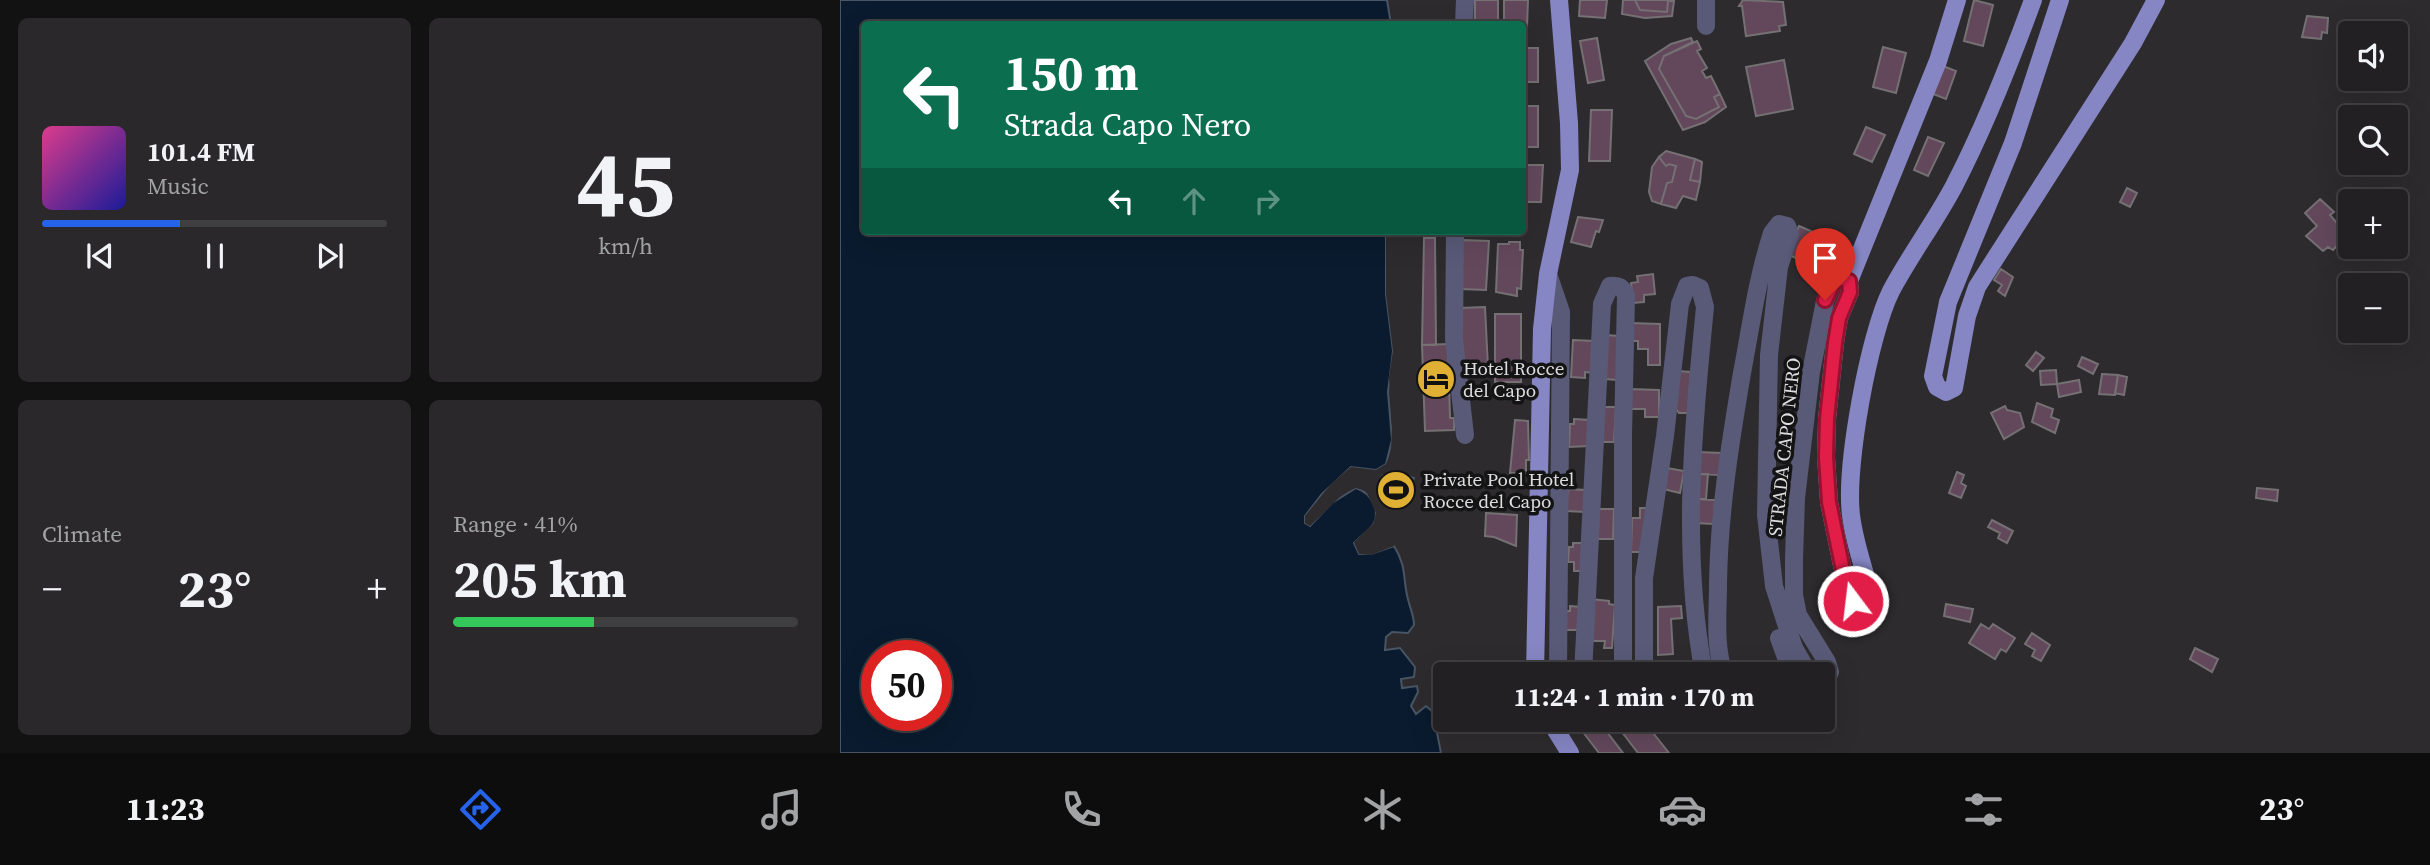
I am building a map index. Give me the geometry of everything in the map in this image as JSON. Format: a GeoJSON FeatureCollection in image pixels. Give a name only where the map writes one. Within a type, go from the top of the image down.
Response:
{"type":"FeatureCollection","features":[{"type":"Feature","properties":{"kind":"main road"},"geometry":{"type":"LineString","coordinates":[[1535,662],[1542,329],[1548,274],[1570,170],[1559,0]]}},
{"type":"Feature","properties":{"kind":"main road"},"geometry":{"type":"LineString","coordinates":[[1849,281],[1938,61],[1957,0]]}},
{"type":"Feature","properties":{"kind":"main road","name":"STRADA CAPO NERO"},"geometry":{"type":"LineString","coordinates":[[1849,281],[1850,292],[1839,318],[1830,384],[1827,485],[1847,590],[1853,601],[1860,603],[1867,598],[1869,587],[1851,514],[1852,471],[1862,399],[1880,319],[1891,292],[1954,186],[2009,64],[2033,0]]}},
{"type":"Feature","properties":{"kind":"main road"},"geometry":{"type":"LineString","coordinates":[[2060,0],[2012,143],[1948,302],[1933,376],[1937,387],[1945,392],[1954,387],[1957,380],[1962,336],[1977,287],[2133,43],[2156,0]]}},
{"type":"Feature","properties":{"kind":"main road"},"geometry":{"type":"LineString","coordinates":[[1557,732],[1570,753]]}},
{"type":"Feature","properties":{"kind":"street"},"geometry":{"type":"LineString","coordinates":[[1464,21],[1465,0]]}},
{"type":"Feature","properties":{"kind":"street"},"geometry":{"type":"LineString","coordinates":[[1706,0],[1706,26]]}},
{"type":"Feature","properties":{"kind":"street","name":"STRADA CAPO NERO"},"geometry":{"type":"LineString","coordinates":[[1722,662],[1718,641],[1718,539],[1726,471],[1753,304],[1769,241],[1779,224],[1787,226],[1790,234],[1779,267],[1769,355],[1766,515],[1774,586],[1794,648],[1802,662]]}},
{"type":"Feature","properties":{"kind":"street"},"geometry":{"type":"LineString","coordinates":[[1455,235],[1454,339],[1465,435]]}},
{"type":"Feature","properties":{"kind":"street"},"geometry":{"type":"LineString","coordinates":[[1548,274],[1561,312],[1558,662]]}},
{"type":"Feature","properties":{"kind":"street","name":"STRADA CAPO NERO"},"geometry":{"type":"LineString","coordinates":[[1827,662],[1798,615],[1794,595],[1796,498],[1811,372],[1825,300],[1833,284],[1841,278],[1849,281]]}},
{"type":"Feature","properties":{"kind":"street"},"geometry":{"type":"LineString","coordinates":[[1584,662],[1602,304],[1610,286],[1616,285],[1623,288],[1626,295],[1623,662]]}},
{"type":"Feature","properties":{"kind":"street"},"geometry":{"type":"LineString","coordinates":[[1644,662],[1644,578],[1665,436],[1680,304],[1686,286],[1693,285],[1700,288],[1705,307],[1692,459],[1689,542],[1691,583],[1702,662]]}},
{"type":"Feature","properties":{"kind":"street"},"geometry":{"type":"LineString","coordinates":[[1784,620],[1777,629],[1788,662]]}},
{"type":"Feature","properties":{"kind":"water"},"geometry":{"type":"Polygon","coordinates":[[[840,0],[1387,0],[1390,21],[861,21],[861,235],[1386,235],[1386,294],[1393,351],[1388,392],[1392,440],[1386,464],[1376,470],[1351,467],[1322,494],[1305,516],[1305,523],[1310,526],[1332,503],[1356,488],[1370,498],[1375,509],[1375,520],[1354,543],[1359,554],[1371,554],[1394,546],[1398,554],[1414,625],[1408,633],[1392,632],[1386,637],[1385,650],[1400,648],[1415,667],[1414,677],[1401,679],[1402,688],[1417,686],[1418,692],[1411,706],[1416,714],[1426,706],[1433,712],[1433,732],[1437,732],[1441,753],[840,753],[840,0]]]}},
{"type":"Feature","properties":{"kind":"water","name":"Private Pool Hotel Rocce del Capo"},"geometry":{"type":"Polygon","coordinates":[[[1393,471],[1414,478],[1404,497],[1390,498],[1379,484],[1382,476],[1393,471]]]}},
{"type":"Feature","properties":{"kind":"pier"},"geometry":{"type":"Polygon","coordinates":[[[1386,235],[1389,235],[1389,294],[1396,351],[1392,377],[1396,427],[1394,454],[1388,466],[1377,474],[1353,470],[1324,497],[1308,517],[1310,522],[1343,490],[1356,485],[1368,489],[1376,500],[1380,514],[1376,526],[1358,543],[1361,551],[1370,551],[1395,542],[1394,546],[1371,555],[1359,554],[1354,542],[1373,524],[1376,513],[1366,491],[1356,488],[1344,493],[1310,526],[1305,523],[1305,516],[1331,484],[1351,467],[1376,470],[1386,464],[1391,453],[1389,377],[1393,351],[1386,294],[1386,235]]]}},
{"type":"Feature","properties":{"kind":"building"},"geometry":{"type":"Polygon","coordinates":[[[1475,0],[1498,0],[1498,21],[1475,21],[1475,0]]]}},
{"type":"Feature","properties":{"kind":"building"},"geometry":{"type":"Polygon","coordinates":[[[1504,0],[1528,0],[1527,27],[1526,21],[1504,21],[1504,0]]]}},
{"type":"Feature","properties":{"kind":"building"},"geometry":{"type":"Polygon","coordinates":[[[1580,0],[1607,0],[1605,18],[1579,16],[1580,0]]]}},
{"type":"Feature","properties":{"kind":"building"},"geometry":{"type":"Polygon","coordinates":[[[1623,0],[1635,0],[1640,10],[1667,12],[1668,1],[1674,1],[1672,16],[1645,18],[1622,14],[1623,0]]]}},
{"type":"Feature","properties":{"kind":"building"},"geometry":{"type":"Polygon","coordinates":[[[1635,0],[1674,0],[1668,1],[1667,12],[1640,10],[1635,0]]]}},
{"type":"Feature","properties":{"kind":"building"},"geometry":{"type":"Polygon","coordinates":[[[1743,0],[1783,2],[1786,25],[1779,26],[1780,31],[1746,36],[1742,6],[1739,6],[1743,0]]]}},
{"type":"Feature","properties":{"kind":"building"},"geometry":{"type":"Polygon","coordinates":[[[1974,0],[1993,5],[1983,46],[1964,41],[1974,0]]]}},
{"type":"Feature","properties":{"kind":"building"},"geometry":{"type":"Polygon","coordinates":[[[2307,16],[2328,18],[2327,33],[2322,32],[2321,39],[2302,37],[2307,16]]]}},
{"type":"Feature","properties":{"kind":"building"},"geometry":{"type":"Polygon","coordinates":[[[1597,38],[1604,80],[1588,83],[1580,41],[1597,38]]]}},
{"type":"Feature","properties":{"kind":"building"},"geometry":{"type":"Polygon","coordinates":[[[1691,38],[1693,42],[1664,56],[1659,69],[1686,116],[1696,119],[1719,107],[1714,97],[1720,94],[1726,107],[1705,122],[1683,130],[1645,61],[1671,44],[1691,38]]]}},
{"type":"Feature","properties":{"kind":"building"},"geometry":{"type":"Polygon","coordinates":[[[1697,41],[1701,49],[1697,51],[1707,68],[1702,71],[1706,78],[1711,76],[1720,94],[1714,97],[1719,107],[1696,119],[1686,116],[1659,69],[1664,56],[1697,41]]]}},
{"type":"Feature","properties":{"kind":"building"},"geometry":{"type":"Polygon","coordinates":[[[1883,47],[1906,53],[1896,93],[1873,87],[1883,47]]]}},
{"type":"Feature","properties":{"kind":"building"},"geometry":{"type":"Polygon","coordinates":[[[1526,48],[1538,48],[1538,82],[1526,82],[1526,48]]]}},
{"type":"Feature","properties":{"kind":"building"},"geometry":{"type":"Polygon","coordinates":[[[1784,60],[1793,109],[1756,116],[1746,67],[1784,60]]]}},
{"type":"Feature","properties":{"kind":"building"},"geometry":{"type":"Polygon","coordinates":[[[1943,66],[1956,71],[1946,99],[1933,94],[1943,66]]]}},
{"type":"Feature","properties":{"kind":"building"},"geometry":{"type":"Polygon","coordinates":[[[1526,106],[1538,106],[1538,147],[1526,147],[1526,106]]]}},
{"type":"Feature","properties":{"kind":"building"},"geometry":{"type":"Polygon","coordinates":[[[1591,110],[1612,110],[1610,161],[1589,161],[1591,110]]]}},
{"type":"Feature","properties":{"kind":"building"},"geometry":{"type":"Polygon","coordinates":[[[1866,127],[1885,135],[1872,162],[1854,154],[1866,127]]]}},
{"type":"Feature","properties":{"kind":"building"},"geometry":{"type":"Polygon","coordinates":[[[1928,137],[1944,143],[1928,176],[1914,170],[1928,137]]]}},
{"type":"Feature","properties":{"kind":"building"},"geometry":{"type":"Polygon","coordinates":[[[1666,151],[1695,159],[1690,180],[1700,182],[1696,200],[1683,196],[1676,208],[1661,204],[1667,183],[1672,182],[1676,166],[1666,166],[1659,157],[1666,151]]]}},
{"type":"Feature","properties":{"kind":"building"},"geometry":{"type":"Polygon","coordinates":[[[1659,157],[1666,166],[1676,166],[1672,182],[1667,183],[1661,204],[1652,201],[1649,192],[1652,167],[1659,157]]]}},
{"type":"Feature","properties":{"kind":"building"},"geometry":{"type":"Polygon","coordinates":[[[1695,159],[1702,162],[1700,182],[1690,180],[1695,159]]]}},
{"type":"Feature","properties":{"kind":"building"},"geometry":{"type":"Polygon","coordinates":[[[1526,165],[1543,165],[1541,202],[1527,202],[1526,165]]]}},
{"type":"Feature","properties":{"kind":"building"},"geometry":{"type":"Polygon","coordinates":[[[2127,188],[2137,193],[2130,207],[2120,202],[2127,188]]]}},
{"type":"Feature","properties":{"kind":"building"},"geometry":{"type":"Polygon","coordinates":[[[2320,199],[2334,212],[2330,215],[2336,222],[2338,220],[2338,245],[2333,250],[2328,247],[2323,251],[2306,236],[2317,226],[2305,213],[2320,199]]]}},
{"type":"Feature","properties":{"kind":"building"},"geometry":{"type":"Polygon","coordinates":[[[1578,217],[1603,220],[1591,247],[1571,242],[1578,217]]]}},
{"type":"Feature","properties":{"kind":"building"},"geometry":{"type":"Polygon","coordinates":[[[1799,226],[1811,231],[1810,235],[1817,238],[1806,262],[1786,254],[1799,226]]]}},
{"type":"Feature","properties":{"kind":"building"},"geometry":{"type":"Polygon","coordinates":[[[1424,238],[1435,238],[1436,345],[1422,345],[1424,238]]]}},
{"type":"Feature","properties":{"kind":"building"},"geometry":{"type":"Polygon","coordinates":[[[1462,240],[1489,241],[1486,290],[1460,289],[1462,240]]]}},
{"type":"Feature","properties":{"kind":"building"},"geometry":{"type":"Polygon","coordinates":[[[1520,242],[1520,250],[1523,250],[1521,289],[1517,288],[1517,296],[1496,292],[1498,244],[1520,242]]]}},
{"type":"Feature","properties":{"kind":"building"},"geometry":{"type":"Polygon","coordinates":[[[2001,269],[2013,277],[2005,296],[1998,291],[2002,285],[1994,280],[2001,269]]]}},
{"type":"Feature","properties":{"kind":"building"},"geometry":{"type":"Polygon","coordinates":[[[1653,274],[1655,294],[1644,295],[1644,302],[1633,303],[1631,283],[1638,282],[1637,276],[1653,274]]]}},
{"type":"Feature","properties":{"kind":"building"},"geometry":{"type":"Polygon","coordinates":[[[1485,307],[1488,368],[1466,369],[1463,365],[1460,308],[1485,307]]]}},
{"type":"Feature","properties":{"kind":"building"},"geometry":{"type":"Polygon","coordinates":[[[1495,314],[1521,314],[1521,382],[1495,382],[1495,314]]]}},
{"type":"Feature","properties":{"kind":"building"},"geometry":{"type":"Polygon","coordinates":[[[1631,323],[1660,324],[1660,365],[1648,365],[1648,349],[1638,349],[1638,341],[1630,341],[1631,323]]]}},
{"type":"Feature","properties":{"kind":"building"},"geometry":{"type":"Polygon","coordinates":[[[1606,335],[1619,336],[1617,380],[1605,379],[1606,335]]]}},
{"type":"Feature","properties":{"kind":"building"},"geometry":{"type":"Polygon","coordinates":[[[1573,340],[1595,341],[1594,373],[1585,372],[1585,378],[1571,377],[1573,340]]]}},
{"type":"Feature","properties":{"kind":"building","name":"Hotel Rocce del Capo"},"geometry":{"type":"Polygon","coordinates":[[[1448,344],[1450,418],[1454,418],[1454,430],[1425,431],[1422,345],[1448,344]]]}},
{"type":"Feature","properties":{"kind":"building"},"geometry":{"type":"Polygon","coordinates":[[[2036,352],[2044,358],[2033,371],[2026,365],[2036,352]]]}},
{"type":"Feature","properties":{"kind":"building"},"geometry":{"type":"Polygon","coordinates":[[[2082,357],[2098,364],[2093,374],[2078,366],[2082,357]]]}},
{"type":"Feature","properties":{"kind":"building"},"geometry":{"type":"Polygon","coordinates":[[[2056,370],[2057,384],[2041,385],[2040,371],[2056,370]]]}},
{"type":"Feature","properties":{"kind":"building"},"geometry":{"type":"Polygon","coordinates":[[[1677,371],[1691,372],[1688,413],[1679,413],[1675,408],[1677,371]]]}},
{"type":"Feature","properties":{"kind":"building"},"geometry":{"type":"Polygon","coordinates":[[[2102,374],[2118,375],[2115,395],[2099,394],[2102,374]]]}},
{"type":"Feature","properties":{"kind":"building"},"geometry":{"type":"Polygon","coordinates":[[[2118,375],[2127,377],[2124,395],[2115,393],[2118,375]]]}},
{"type":"Feature","properties":{"kind":"building"},"geometry":{"type":"Polygon","coordinates":[[[2079,380],[2081,392],[2059,397],[2057,384],[2079,380]]]}},
{"type":"Feature","properties":{"kind":"building"},"geometry":{"type":"Polygon","coordinates":[[[1629,389],[1659,390],[1659,417],[1645,417],[1645,409],[1628,409],[1629,389]]]}},
{"type":"Feature","properties":{"kind":"building"},"geometry":{"type":"Polygon","coordinates":[[[2037,403],[2053,409],[2051,417],[2059,420],[2055,433],[2032,422],[2037,403]]]}},
{"type":"Feature","properties":{"kind":"building"},"geometry":{"type":"Polygon","coordinates":[[[2005,406],[2007,410],[2020,413],[2024,427],[2004,439],[1991,413],[2005,406]]]}},
{"type":"Feature","properties":{"kind":"building"},"geometry":{"type":"Polygon","coordinates":[[[1602,407],[1616,407],[1614,442],[1600,442],[1602,407]]]}},
{"type":"Feature","properties":{"kind":"building"},"geometry":{"type":"Polygon","coordinates":[[[1574,419],[1590,420],[1589,446],[1569,447],[1570,424],[1574,424],[1574,419]]]}},
{"type":"Feature","properties":{"kind":"building"},"geometry":{"type":"Polygon","coordinates":[[[1515,420],[1528,421],[1529,460],[1526,460],[1526,473],[1510,473],[1515,420]]]}},
{"type":"Feature","properties":{"kind":"building"},"geometry":{"type":"Polygon","coordinates":[[[1697,452],[1722,453],[1721,475],[1697,474],[1697,452]]]}},
{"type":"Feature","properties":{"kind":"building"},"geometry":{"type":"Polygon","coordinates":[[[1667,468],[1684,471],[1680,493],[1663,489],[1667,468]]]}},
{"type":"Feature","properties":{"kind":"building"},"geometry":{"type":"Polygon","coordinates":[[[1957,472],[1964,475],[1961,483],[1966,486],[1961,498],[1949,493],[1957,472]]]}},
{"type":"Feature","properties":{"kind":"building"},"geometry":{"type":"Polygon","coordinates":[[[1697,474],[1708,474],[1706,499],[1696,499],[1697,474]]]}},
{"type":"Feature","properties":{"kind":"building"},"geometry":{"type":"Polygon","coordinates":[[[2257,488],[2278,490],[2277,501],[2256,498],[2257,488]]]}},
{"type":"Feature","properties":{"kind":"building"},"geometry":{"type":"Polygon","coordinates":[[[1568,489],[1586,490],[1585,512],[1566,511],[1568,489]]]}},
{"type":"Feature","properties":{"kind":"building"},"geometry":{"type":"Polygon","coordinates":[[[1696,499],[1715,500],[1714,524],[1694,523],[1696,499]]]}},
{"type":"Feature","properties":{"kind":"building"},"geometry":{"type":"Polygon","coordinates":[[[1640,508],[1647,508],[1647,552],[1631,552],[1632,518],[1640,518],[1640,508]]]}},
{"type":"Feature","properties":{"kind":"building"},"geometry":{"type":"Polygon","coordinates":[[[1598,509],[1614,509],[1613,539],[1597,539],[1598,509]]]}},
{"type":"Feature","properties":{"kind":"building"},"geometry":{"type":"Polygon","coordinates":[[[1486,513],[1517,515],[1516,546],[1485,536],[1486,513]]]}},
{"type":"Feature","properties":{"kind":"building"},"geometry":{"type":"Polygon","coordinates":[[[1992,520],[2013,531],[2007,543],[1998,538],[2000,533],[1988,527],[1992,520]]]}},
{"type":"Feature","properties":{"kind":"building"},"geometry":{"type":"Polygon","coordinates":[[[1573,543],[1583,543],[1582,571],[1574,571],[1574,562],[1568,562],[1569,547],[1573,547],[1573,543]]]}},
{"type":"Feature","properties":{"kind":"building"},"geometry":{"type":"Polygon","coordinates":[[[1590,599],[1609,601],[1609,604],[1615,605],[1612,648],[1604,648],[1605,641],[1587,641],[1590,599]]]}},
{"type":"Feature","properties":{"kind":"building"},"geometry":{"type":"Polygon","coordinates":[[[1946,604],[1973,609],[1970,622],[1944,616],[1946,604]]]}},
{"type":"Feature","properties":{"kind":"building"},"geometry":{"type":"Polygon","coordinates":[[[1570,606],[1581,607],[1580,630],[1562,630],[1563,611],[1570,611],[1570,606]]]}},
{"type":"Feature","properties":{"kind":"building"},"geometry":{"type":"Polygon","coordinates":[[[1681,606],[1682,618],[1671,619],[1673,654],[1658,655],[1658,607],[1681,606]]]}},
{"type":"Feature","properties":{"kind":"building"},"geometry":{"type":"Polygon","coordinates":[[[1981,624],[1989,629],[1993,624],[2015,638],[2006,652],[2001,649],[1995,659],[1969,643],[1981,624]]]}},
{"type":"Feature","properties":{"kind":"building"},"geometry":{"type":"Polygon","coordinates":[[[2032,633],[2050,645],[2041,661],[2032,656],[2035,650],[2025,644],[2032,633]]]}},
{"type":"Feature","properties":{"kind":"building"},"geometry":{"type":"Polygon","coordinates":[[[2195,648],[2218,659],[2212,672],[2190,659],[2195,648]]]}},
{"type":"Feature","properties":{"kind":"building"},"geometry":{"type":"Polygon","coordinates":[[[1583,732],[1607,732],[1623,753],[1599,753],[1583,732]]]}},
{"type":"Feature","properties":{"kind":"building"},"geometry":{"type":"Polygon","coordinates":[[[1622,732],[1652,732],[1669,753],[1638,753],[1622,732]]]}},
{"type":"Feature","properties":{"kind":"place","name":"Hotel Rocce del Capo"},"geometry":{"type":"Point","coordinates":[1436,379]}},
{"type":"Feature","properties":{"kind":"place","name":"Private Pool Hotel Rocce del Capo"},"geometry":{"type":"Point","coordinates":[1396,490]}},
{"type":"Feature","properties":{"kind":"route"},"geometry":{"type":"LineString","coordinates":[[1825,300],[1833,284],[1841,278],[1849,281],[1850,292],[1839,318],[1835,343],[1826,457],[1829,502],[1847,590],[1853,601]]}}]}
